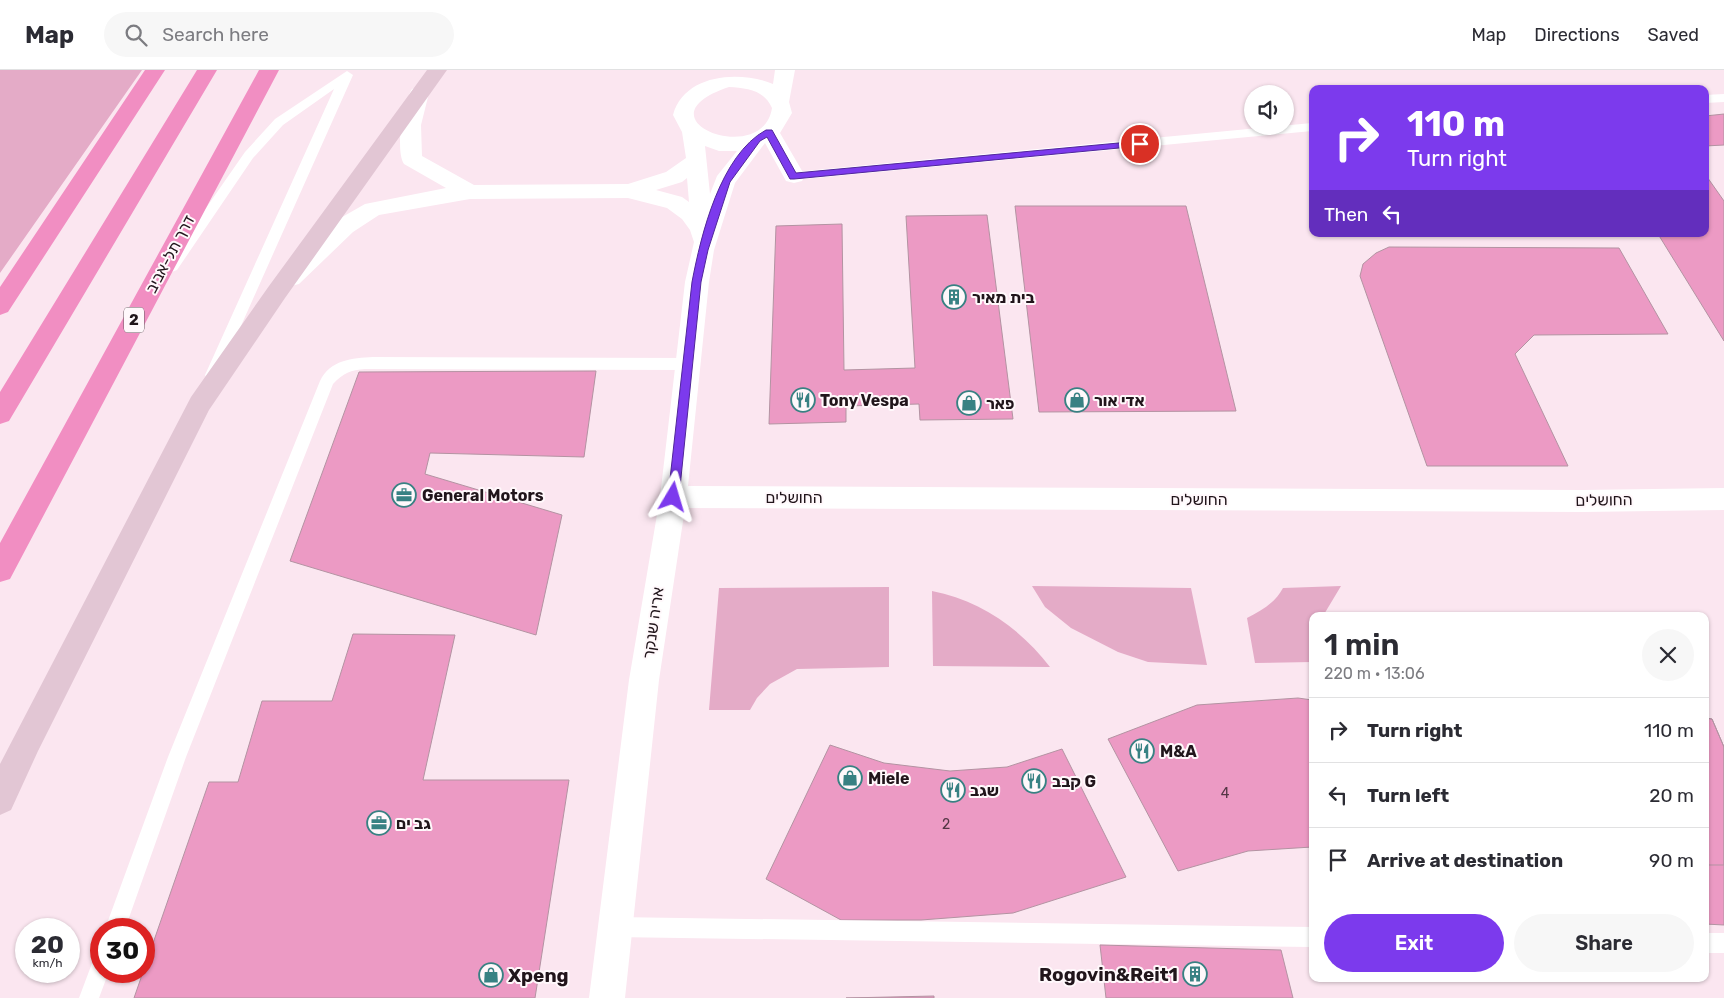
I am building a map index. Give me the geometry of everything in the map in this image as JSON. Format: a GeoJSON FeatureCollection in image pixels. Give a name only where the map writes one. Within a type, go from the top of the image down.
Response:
{"type":"FeatureCollection","features":[{"type":"Feature","properties":{"kind":"highway"},"geometry":{"type":"LineString","coordinates":[[0,306],[155,70]]}},
{"type":"Feature","properties":{"kind":"highway"},"geometry":{"type":"LineString","coordinates":[[0,414],[207,70]]}},
{"type":"Feature","properties":{"kind":"highway","name":"דרך תל-אביב"},"geometry":{"type":"LineString","coordinates":[[0,570],[269,70]]}},
{"type":"Feature","properties":{"kind":"main road"},"geometry":{"type":"LineString","coordinates":[[0,799],[27,740],[200,404],[277,292],[437,70]]}},
{"type":"Feature","properties":{"kind":"street"},"geometry":{"type":"LineString","coordinates":[[780,100],[774,93],[733,75],[701,89],[685,105],[682,115],[685,124],[701,139],[729,144],[763,136],[777,125],[782,117],[780,100],[785,70]]}},
{"type":"Feature","properties":{"kind":"street"},"geometry":{"type":"LineString","coordinates":[[419,93],[411,125],[411,159],[470,192]]}},
{"type":"Feature","properties":{"kind":"street","name":"אריה שנקר"},"geometry":{"type":"LineString","coordinates":[[607,998],[644,680],[673,497],[703,239],[697,160],[692,132]]}},
{"type":"Feature","properties":{"kind":"street"},"geometry":{"type":"LineString","coordinates":[[763,136],[794,176]]}},
{"type":"Feature","properties":{"kind":"street","name":"אריה שנקר"},"geometry":{"type":"LineString","coordinates":[[703,239],[725,181],[763,136]]}},
{"type":"Feature","properties":{"kind":"street"},"geometry":{"type":"LineString","coordinates":[[628,192],[674,177],[697,160]]}},
{"type":"Feature","properties":{"kind":"street"},"geometry":{"type":"LineString","coordinates":[[277,292],[345,226],[373,209],[414,200],[470,192],[628,192],[674,202],[690,214],[703,239]]}},
{"type":"Feature","properties":{"kind":"street","name":"החושלים"},"geometry":{"type":"LineString","coordinates":[[673,497],[1563,501],[1724,499]]}},
{"type":"Feature","properties":{"kind":"lane"},"geometry":{"type":"LineString","coordinates":[[128,330],[249,155],[279,122],[348,73]]}},
{"type":"Feature","properties":{"kind":"lane"},"geometry":{"type":"LineString","coordinates":[[200,404],[242,306],[348,73]]}},
{"type":"Feature","properties":{"kind":"lane"},"geometry":{"type":"LineString","coordinates":[[1709,99],[1724,98]]}},
{"type":"Feature","properties":{"kind":"lane"},"geometry":{"type":"LineString","coordinates":[[794,176],[1309,127]]}},
{"type":"Feature","properties":{"kind":"lane"},"geometry":{"type":"LineString","coordinates":[[0,292],[73,193]]}},
{"type":"Feature","properties":{"kind":"lane"},"geometry":{"type":"LineString","coordinates":[[119,918],[177,757],[327,380],[336,369],[349,364],[372,363],[689,364]]}},
{"type":"Feature","properties":{"kind":"lane"},"geometry":{"type":"LineString","coordinates":[[614,927],[1309,937]]}},
{"type":"Feature","properties":{"kind":"lane"},"geometry":{"type":"LineString","coordinates":[[1709,943],[1724,943]]}},
{"type":"Feature","properties":{"kind":"lane"},"geometry":{"type":"LineString","coordinates":[[89,998],[94,983]]}},
{"type":"Feature","properties":{"kind":"shaded area"},"geometry":{"type":"Polygon","coordinates":[[[0,70],[142,70],[0,273],[0,70]]]}},
{"type":"Feature","properties":{"kind":"shaded area"},"geometry":{"type":"Polygon","coordinates":[[[1032,586],[1191,588],[1207,665],[1148,662],[1118,652],[1071,628],[1045,607],[1032,586]]]}},
{"type":"Feature","properties":{"kind":"shaded area"},"geometry":{"type":"Polygon","coordinates":[[[1341,586],[1325,612],[1309,612],[1309,662],[1255,663],[1247,618],[1272,602],[1283,588],[1341,586]]]}},
{"type":"Feature","properties":{"kind":"shaded area"},"geometry":{"type":"Polygon","coordinates":[[[889,587],[889,667],[797,669],[770,684],[757,698],[750,710],[709,710],[719,588],[889,587]]]}},
{"type":"Feature","properties":{"kind":"shaded area"},"geometry":{"type":"Polygon","coordinates":[[[932,591],[967,601],[998,618],[1026,640],[1050,667],[933,666],[932,591]]]}},
{"type":"Feature","properties":{"kind":"building"},"geometry":{"type":"Polygon","coordinates":[[[1724,114],[1724,145],[1709,146],[1709,116],[1724,114]]]}},
{"type":"Feature","properties":{"kind":"building"},"geometry":{"type":"Polygon","coordinates":[[[1709,180],[1724,201],[1724,341],[1660,237],[1709,237],[1709,180]]]}},
{"type":"Feature","properties":{"kind":"building"},"geometry":{"type":"Polygon","coordinates":[[[1015,206],[1186,206],[1236,411],[1039,412],[1015,206]]]}},
{"type":"Feature","properties":{"kind":"building","name":"בית מאיר"},"geometry":{"type":"Polygon","coordinates":[[[987,215],[1013,419],[920,420],[919,404],[846,406],[846,422],[769,424],[776,226],[842,224],[844,370],[915,368],[906,216],[987,215]]]}},
{"type":"Feature","properties":{"kind":"building"},"geometry":{"type":"Polygon","coordinates":[[[1389,247],[1619,248],[1668,334],[1534,335],[1515,354],[1568,466],[1427,466],[1360,276],[1363,264],[1376,253],[1389,247]]]}},
{"type":"Feature","properties":{"kind":"building","name":"General Motors"},"geometry":{"type":"Polygon","coordinates":[[[596,371],[584,457],[430,453],[425,474],[562,515],[536,635],[290,561],[359,372],[596,371]]]}},
{"type":"Feature","properties":{"kind":"building","name":"גב ים"},"geometry":{"type":"Polygon","coordinates":[[[353,634],[455,635],[423,780],[569,780],[535,998],[134,998],[139,983],[155,983],[155,938],[209,782],[238,782],[262,701],[332,701],[353,634]]]}},
{"type":"Feature","properties":{"kind":"building"},"geometry":{"type":"Polygon","coordinates":[[[1298,698],[1309,700],[1309,847],[1248,851],[1178,871],[1108,739],[1197,705],[1298,698]]]}},
{"type":"Feature","properties":{"kind":"building"},"geometry":{"type":"Polygon","coordinates":[[[1709,719],[1712,719],[1724,747],[1724,865],[1709,865],[1709,719]]]}},
{"type":"Feature","properties":{"kind":"building"},"geometry":{"type":"Polygon","coordinates":[[[1709,719],[1712,719],[1724,747],[1724,925],[1709,924],[1709,719]]]}},
{"type":"Feature","properties":{"kind":"building"},"geometry":{"type":"Polygon","coordinates":[[[830,745],[884,763],[950,771],[1007,767],[1062,749],[1126,877],[1013,913],[921,920],[841,920],[766,879],[830,745]]]}},
{"type":"Feature","properties":{"kind":"building","name":"Rogovin&Reit1"},"geometry":{"type":"Polygon","coordinates":[[[1100,945],[1281,950],[1293,998],[1106,998],[1100,945]]]}},
{"type":"Feature","properties":{"kind":"building"},"geometry":{"type":"Polygon","coordinates":[[[934,996],[934,998],[846,998],[934,996]]]}},
{"type":"Feature","properties":{"kind":"place","name":"בית מאיר"},"geometry":{"type":"Point","coordinates":[954,297]}},
{"type":"Feature","properties":{"kind":"place","name":"Tony Vespa"},"geometry":{"type":"Point","coordinates":[803,400]}},
{"type":"Feature","properties":{"kind":"place","name":"אדי אור"},"geometry":{"type":"Point","coordinates":[1077,400]}},
{"type":"Feature","properties":{"kind":"place","name":"פאר"},"geometry":{"type":"Point","coordinates":[969,403]}},
{"type":"Feature","properties":{"kind":"place","name":"General Motors"},"geometry":{"type":"Point","coordinates":[404,495]}},
{"type":"Feature","properties":{"kind":"place","name":"M&A"},"geometry":{"type":"Point","coordinates":[1142,751]}},
{"type":"Feature","properties":{"kind":"place","name":"Miele"},"geometry":{"type":"Point","coordinates":[850,778]}},
{"type":"Feature","properties":{"kind":"place","name":"קבב G"},"geometry":{"type":"Point","coordinates":[1034,781]}},
{"type":"Feature","properties":{"kind":"place","name":"שגב"},"geometry":{"type":"Point","coordinates":[953,790]}},
{"type":"Feature","properties":{"kind":"place","name":"גב ים"},"geometry":{"type":"Point","coordinates":[379,823]}},
{"type":"Feature","properties":{"kind":"place","name":"Rogovin&Reit1"},"geometry":{"type":"Point","coordinates":[1195,974]}},
{"type":"Feature","properties":{"kind":"place","name":"Xpeng"},"geometry":{"type":"Point","coordinates":[491,975]}},
{"type":"Feature","properties":{"kind":"route"},"geometry":{"type":"LineString","coordinates":[[673,497],[697,282],[703,250],[725,181],[757,139],[769,132],[794,176],[1140,144]]}}]}
